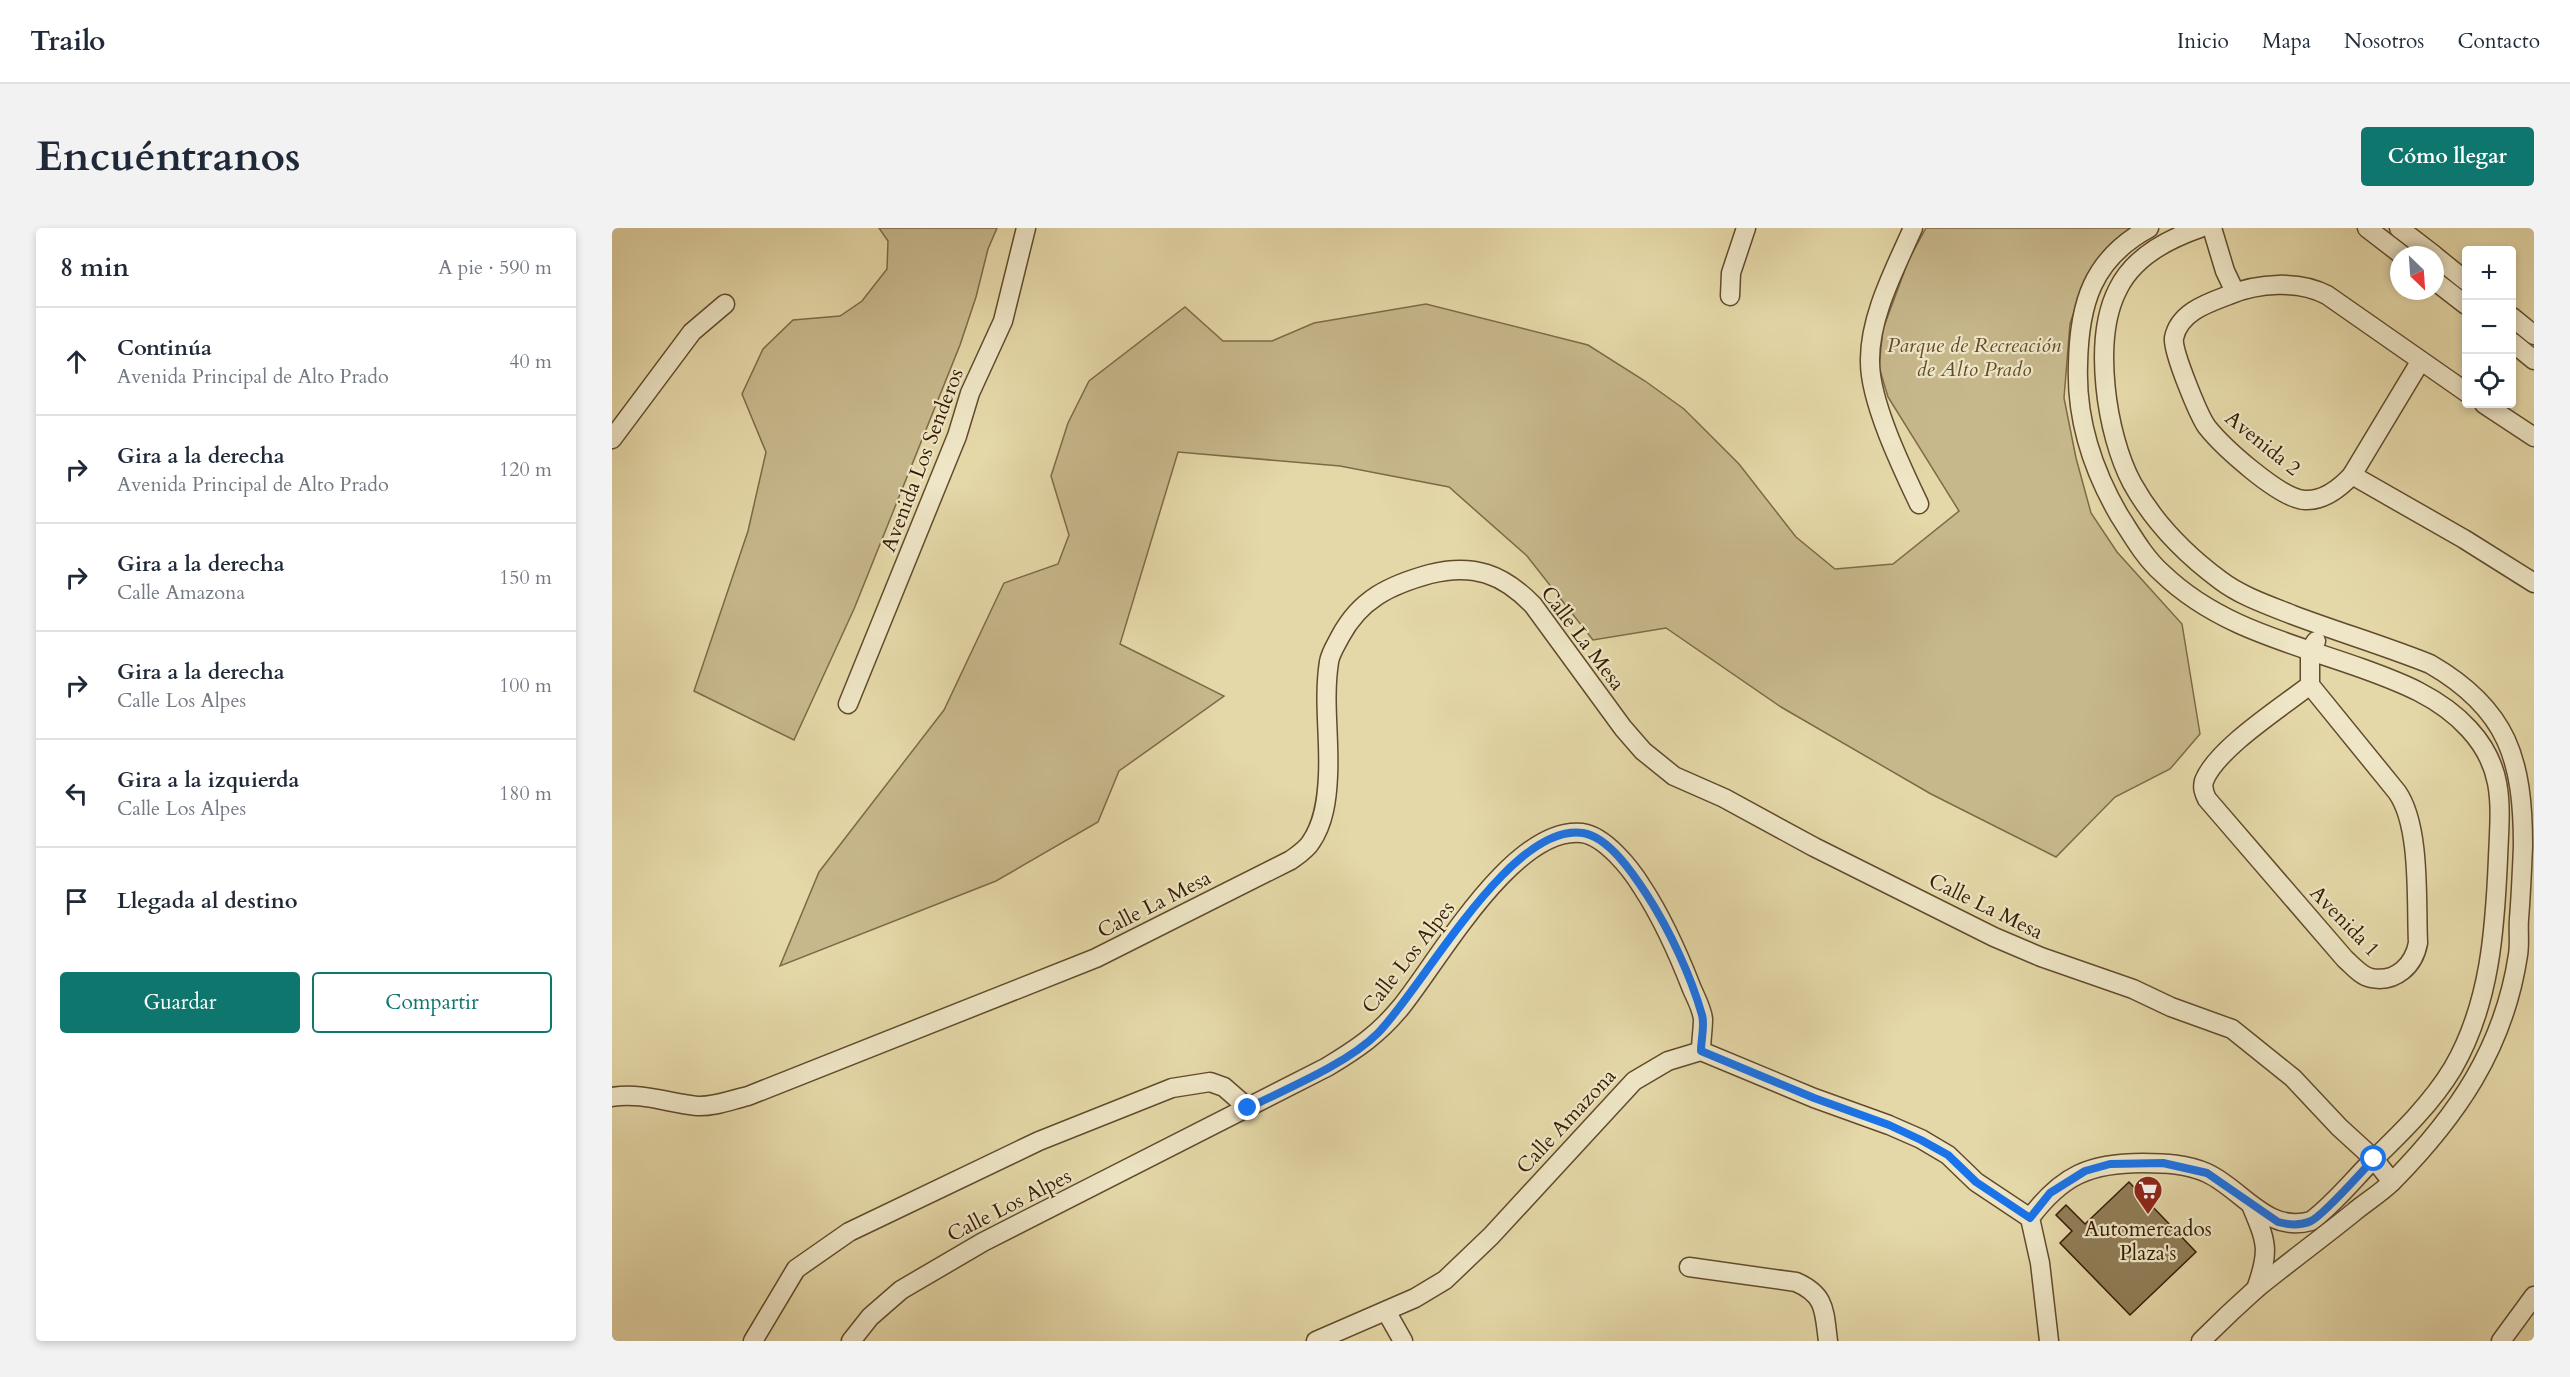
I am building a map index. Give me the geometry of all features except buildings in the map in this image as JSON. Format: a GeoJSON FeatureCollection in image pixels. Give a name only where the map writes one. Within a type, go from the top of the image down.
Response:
{"type":"FeatureCollection","features":[{"type":"Feature","properties":{"kind":"street","name":"Avenida Los Senderos"},"geometry":{"type":"LineString","coordinates":[[848,704],[957,436],[970,393],[1003,321],[1026,228]]}},
{"type":"Feature","properties":{"kind":"street"},"geometry":{"type":"LineString","coordinates":[[1730,296],[1731,273],[1746,228]]}},
{"type":"Feature","properties":{"kind":"street"},"geometry":{"type":"LineString","coordinates":[[1913,228],[1880,309],[1871,345],[1870,363],[1871,380],[1884,423],[1919,504]]}},
{"type":"Feature","properties":{"kind":"street"},"geometry":{"type":"LineString","coordinates":[[2030,1218],[2050,1193],[2085,1171],[2110,1164],[2163,1163],[2191,1168],[2222,1182],[2251,1205],[2286,1224],[2310,1221],[2419,1113],[2454,1066],[2482,1001],[2497,893],[2499,783],[2493,762],[2482,744],[2448,710],[2415,690],[2386,677],[2274,639],[2229,621],[2180,589],[2160,572],[2143,552],[2113,504],[2097,470],[2084,430],[2079,400],[2078,344],[2085,304],[2100,269],[2115,252],[2149,228]]}},
{"type":"Feature","properties":{"kind":"street"},"geometry":{"type":"LineString","coordinates":[[2200,228],[2150,252],[2138,262],[2118,289],[2113,302],[2108,321],[2105,380],[2112,421],[2124,465],[2144,501],[2166,531],[2221,581],[2259,602],[2430,664],[2470,691],[2491,716],[2506,742],[2518,773],[2521,794],[2523,878],[2518,954],[2501,1017],[2478,1073],[2465,1096],[2430,1144],[2392,1182],[2256,1289],[2201,1341]]}},
{"type":"Feature","properties":{"kind":"street"},"geometry":{"type":"LineString","coordinates":[[2212,228],[2225,271],[2235,292]]}},
{"type":"Feature","properties":{"kind":"street"},"geometry":{"type":"LineString","coordinates":[[2367,228],[2390,246]]}},
{"type":"Feature","properties":{"kind":"street"},"geometry":{"type":"LineString","coordinates":[[2399,228],[2422,246]]}},
{"type":"Feature","properties":{"kind":"street"},"geometry":{"type":"LineString","coordinates":[[2444,263],[2462,278]]}},
{"type":"Feature","properties":{"kind":"street","name":"Avenida 2"},"geometry":{"type":"LineString","coordinates":[[2352,475],[2343,485],[2328,495],[2305,500],[2294,497],[2247,465],[2222,444],[2205,424],[2176,356],[2174,339],[2179,326],[2189,314],[2205,304],[2235,292],[2285,285],[2315,288],[2462,389]]}},
{"type":"Feature","properties":{"kind":"street"},"geometry":{"type":"LineString","coordinates":[[2444,288],[2462,302]]}},
{"type":"Feature","properties":{"kind":"street"},"geometry":{"type":"LineString","coordinates":[[612,439],[692,332],[725,304]]}},
{"type":"Feature","properties":{"kind":"street"},"geometry":{"type":"LineString","coordinates":[[2516,321],[2534,335]]}},
{"type":"Feature","properties":{"kind":"street"},"geometry":{"type":"LineString","coordinates":[[2516,346],[2534,360]]}},
{"type":"Feature","properties":{"kind":"street"},"geometry":{"type":"LineString","coordinates":[[2420,362],[2352,475],[2464,539],[2534,583]]}},
{"type":"Feature","properties":{"kind":"street"},"geometry":{"type":"LineString","coordinates":[[2490,408],[2534,437]]}},
{"type":"Feature","properties":{"kind":"street","name":"Calle La Mesa"},"geometry":{"type":"LineString","coordinates":[[612,1097],[637,1095],[698,1106],[748,1096],[1096,958],[1291,860],[1310,845],[1325,809],[1329,758],[1327,700],[1329,660],[1346,625],[1359,608],[1401,583],[1442,571],[1470,569],[1496,577],[1526,598],[1623,728],[1643,751],[1674,776],[1724,798],[1814,847],[1994,937],[2041,957],[2133,988],[2170,1007],[2232,1029],[2293,1078],[2374,1159],[2392,1182]]}},
{"type":"Feature","properties":{"kind":"street"},"geometry":{"type":"LineString","coordinates":[[2310,685],[2310,650],[2324,627]]}},
{"type":"Feature","properties":{"kind":"street","name":"Avenida 1"},"geometry":{"type":"LineString","coordinates":[[2310,685],[2405,802],[2414,844],[2418,943],[2416,955],[2409,966],[2399,974],[2372,978],[2360,973],[2345,959],[2206,799],[2203,792],[2205,780],[2229,748],[2310,685]]}},
{"type":"Feature","properties":{"kind":"street","name":"Calle Los Alpes"},"geometry":{"type":"LineString","coordinates":[[851,1341],[870,1317],[901,1290],[983,1242],[1248,1108],[1327,1067],[1367,1043],[1400,1008],[1481,898],[1504,873],[1533,847],[1568,834],[1584,833],[1629,866],[1659,912],[1703,1017],[1701,1051]]}},
{"type":"Feature","properties":{"kind":"street"},"geometry":{"type":"LineString","coordinates":[[1701,1051],[1814,1098],[1889,1125],[1921,1140],[1948,1155],[1976,1182],[2030,1218],[2040,1263],[2049,1339]]}},
{"type":"Feature","properties":{"kind":"street","name":"Calle Amazona"},"geometry":{"type":"LineString","coordinates":[[1316,1341],[1415,1298],[1445,1280],[1466,1261],[1634,1082],[1668,1061],[1701,1051]]}},
{"type":"Feature","properties":{"kind":"street"},"geometry":{"type":"LineString","coordinates":[[753,1341],[796,1269],[849,1232],[1039,1141],[1172,1088],[1210,1082],[1224,1087],[1248,1108]]}},
{"type":"Feature","properties":{"kind":"street"},"geometry":{"type":"LineString","coordinates":[[2251,1205],[2264,1239],[2265,1249],[2265,1262],[2256,1289]]}},
{"type":"Feature","properties":{"kind":"street"},"geometry":{"type":"LineString","coordinates":[[1689,1267],[1796,1282],[1810,1288],[1821,1300],[1828,1341]]}},
{"type":"Feature","properties":{"kind":"street"},"geometry":{"type":"LineString","coordinates":[[2501,1341],[2534,1296]]}},
{"type":"Feature","properties":{"kind":"street"},"geometry":{"type":"LineString","coordinates":[[1386,1311],[1403,1341]]}},
{"type":"Feature","properties":{"kind":"green space"},"geometry":{"type":"Polygon","coordinates":[[[879,228],[997,228],[988,249],[976,297],[960,345],[854,609],[794,740],[694,691],[748,531],[766,452],[742,394],[763,349],[793,320],[840,316],[862,301],[887,269],[888,241],[879,228]]]}},
{"type":"Feature","properties":{"kind":"green space","name":"Parque de Recreación de Alto Prado"},"geometry":{"type":"Polygon","coordinates":[[[1926,228],[2131,228],[2114,241],[2084,281],[2070,324],[2064,398],[2076,458],[2091,513],[2117,552],[2182,624],[2200,734],[2170,769],[2115,797],[2056,857],[1931,794],[1781,707],[1666,628],[1593,640],[1527,556],[1449,487],[1340,466],[1178,452],[1120,644],[1224,696],[1119,771],[1098,822],[996,881],[780,966],[819,872],[944,710],[1004,583],[1058,564],[1069,535],[1051,476],[1068,423],[1089,381],[1185,307],[1223,341],[1272,341],[1314,323],[1426,304],[1588,345],[1684,409],[1739,464],[1796,537],[1835,569],[1893,564],[1959,511],[1888,397],[1879,367],[1883,329],[1909,259],[1926,228]]]}},
{"type":"Feature","properties":{"kind":"place","name":"Automercados Plaza's"},"geometry":{"type":"Point","coordinates":[2148,1216]}},
{"type":"Feature","properties":{"kind":"route"},"geometry":{"type":"LineString","coordinates":[[1248,1108],[1327,1067],[1367,1043],[1400,1008],[1481,898],[1517,860],[1533,847],[1551,839],[1568,834],[1584,833],[1597,839],[1629,866],[1659,912],[1703,1017],[1701,1051],[1814,1098],[1889,1125],[1921,1140],[1948,1155],[1976,1182],[2030,1218],[2050,1193],[2072,1178],[2097,1166],[2163,1163],[2207,1173],[2278,1222],[2302,1224],[2318,1216],[2374,1159]]}}]}
